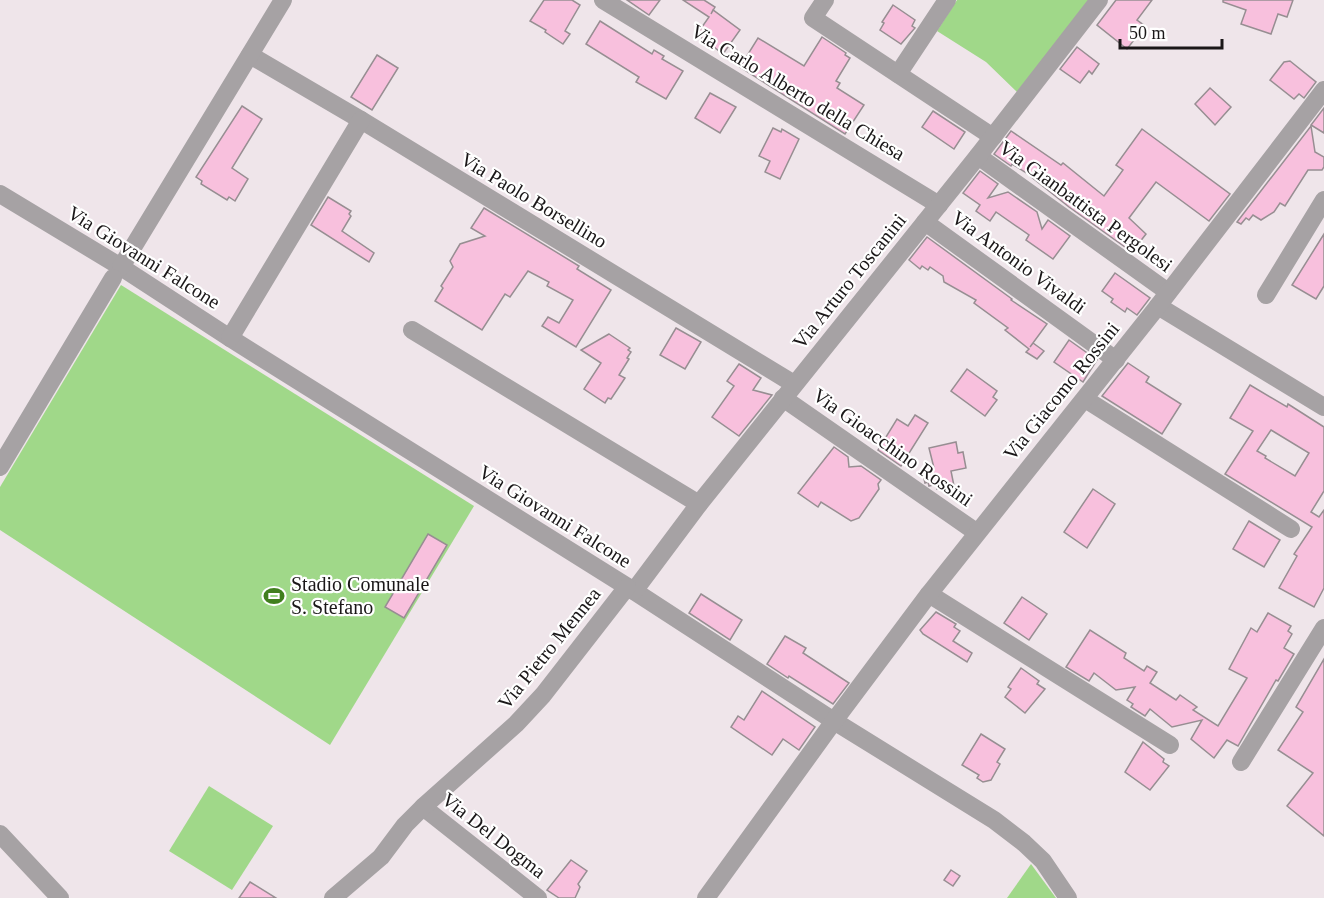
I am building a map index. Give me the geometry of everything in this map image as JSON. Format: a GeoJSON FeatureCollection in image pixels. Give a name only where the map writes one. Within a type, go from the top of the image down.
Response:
{"type":"FeatureCollection","features":[{"type":"Feature","properties":{"kind":"street"},"geometry":{"type":"LineString","coordinates":[[0,467],[284,0]]}},
{"type":"Feature","properties":{"kind":"street","name":"Via Carlo Alberto della Chiesa"},"geometry":{"type":"LineString","coordinates":[[603,0],[939,205]]}},
{"type":"Feature","properties":{"kind":"street"},"geometry":{"type":"LineString","coordinates":[[825,0],[813,18],[993,137]]}},
{"type":"Feature","properties":{"kind":"street"},"geometry":{"type":"LineString","coordinates":[[898,74],[947,0]]}},
{"type":"Feature","properties":{"kind":"street","name":"Via Arturo Toscanini"},"geometry":{"type":"LineString","coordinates":[[631,589],[978,156],[1099,0]]}},
{"type":"Feature","properties":{"kind":"street","name":"Via Paolo Borsellino"},"geometry":{"type":"LineString","coordinates":[[250,55],[361,120],[789,391]]}},
{"type":"Feature","properties":{"kind":"street","name":"Via Giacomo Rossini"},"geometry":{"type":"LineString","coordinates":[[706,898],[834,721],[976,532],[1116,360],[1324,90]]}},
{"type":"Feature","properties":{"kind":"street"},"geometry":{"type":"LineString","coordinates":[[230,338],[361,120]]}},
{"type":"Feature","properties":{"kind":"street","name":"Via Gianbattista Pergolesi"},"geometry":{"type":"LineString","coordinates":[[978,156],[1163,299],[1324,407]]}},
{"type":"Feature","properties":{"kind":"street","name":"Via Giovanni Falcone"},"geometry":{"type":"LineString","coordinates":[[0,194],[117,273],[230,338],[994,820],[1043,861],[1068,898]]}},
{"type":"Feature","properties":{"kind":"street"},"geometry":{"type":"LineString","coordinates":[[1266,295],[1324,200]]}},
{"type":"Feature","properties":{"kind":"street","name":"Via Antonio Vivaldi"},"geometry":{"type":"LineString","coordinates":[[925,222],[1116,360]]}},
{"type":"Feature","properties":{"kind":"street"},"geometry":{"type":"LineString","coordinates":[[412,330],[699,504]]}},
{"type":"Feature","properties":{"kind":"street","name":"Via Gioacchino Rossini"},"geometry":{"type":"LineString","coordinates":[[789,391],[976,532]]}},
{"type":"Feature","properties":{"kind":"street"},"geometry":{"type":"LineString","coordinates":[[1085,399],[1291,529]]}},
{"type":"Feature","properties":{"kind":"street","name":"Via Pietro Mennea"},"geometry":{"type":"LineString","coordinates":[[333,898],[381,856],[405,825],[423,807],[516,724],[631,589]]}},
{"type":"Feature","properties":{"kind":"street"},"geometry":{"type":"LineString","coordinates":[[929,594],[1170,746]]}},
{"type":"Feature","properties":{"kind":"street"},"geometry":{"type":"LineString","coordinates":[[1241,762],[1324,628]]}},
{"type":"Feature","properties":{"kind":"street","name":"Via Del Dogma"},"geometry":{"type":"LineString","coordinates":[[423,807],[538,898]]}},
{"type":"Feature","properties":{"kind":"street"},"geometry":{"type":"LineString","coordinates":[[0,834],[60,898]]}},
{"type":"Feature","properties":{"kind":"green space"},"geometry":{"type":"Polygon","coordinates":[[[957,0],[1091,0],[1017,92],[986,62],[937,31],[957,0]]]}},
{"type":"Feature","properties":{"kind":"green space","name":"Stadio Comunale S. Stefano"},"geometry":{"type":"Polygon","coordinates":[[[121,285],[474,506],[330,745],[0,530],[0,487],[121,285]]]}},
{"type":"Feature","properties":{"kind":"green space"},"geometry":{"type":"Polygon","coordinates":[[[209,786],[273,826],[232,890],[169,851],[209,786]]]}},
{"type":"Feature","properties":{"kind":"green space"},"geometry":{"type":"Polygon","coordinates":[[[1031,864],[1056,898],[1007,898],[1031,864]]]}},
{"type":"Feature","properties":{"kind":"building"},"geometry":{"type":"Polygon","coordinates":[[[544,0],[572,0],[580,5],[565,31],[570,34],[563,44],[530,21],[544,0]]]}},
{"type":"Feature","properties":{"kind":"building"},"geometry":{"type":"Polygon","coordinates":[[[627,0],[660,0],[649,15],[627,0]]]}},
{"type":"Feature","properties":{"kind":"building"},"geometry":{"type":"Polygon","coordinates":[[[683,0],[704,0],[715,7],[713,10],[740,30],[723,54],[697,34],[709,17],[683,0]]]}},
{"type":"Feature","properties":{"kind":"building"},"geometry":{"type":"Polygon","coordinates":[[[1116,0],[1152,0],[1137,20],[1145,26],[1127,49],[1097,25],[1116,0]]]}},
{"type":"Feature","properties":{"kind":"building"},"geometry":{"type":"Polygon","coordinates":[[[1223,0],[1293,0],[1287,17],[1278,14],[1271,34],[1241,24],[1246,10],[1223,2],[1223,0]]]}},
{"type":"Feature","properties":{"kind":"building"},"geometry":{"type":"Polygon","coordinates":[[[893,5],[915,20],[912,26],[915,28],[901,44],[880,30],[884,23],[882,22],[893,5]]]}},
{"type":"Feature","properties":{"kind":"building"},"geometry":{"type":"Polygon","coordinates":[[[600,21],[652,54],[654,50],[664,56],[662,59],[683,71],[666,99],[636,82],[639,77],[586,44],[600,21]]]}},
{"type":"Feature","properties":{"kind":"building"},"geometry":{"type":"Polygon","coordinates":[[[822,37],[850,58],[836,81],[840,83],[837,88],[864,105],[845,134],[740,67],[758,38],[804,66],[822,37]]]}},
{"type":"Feature","properties":{"kind":"building"},"geometry":{"type":"Polygon","coordinates":[[[1077,47],[1099,64],[1092,74],[1089,71],[1080,83],[1060,69],[1077,47]]]}},
{"type":"Feature","properties":{"kind":"building"},"geometry":{"type":"Polygon","coordinates":[[[377,55],[398,68],[372,110],[351,97],[377,55]]]}},
{"type":"Feature","properties":{"kind":"building"},"geometry":{"type":"Polygon","coordinates":[[[1290,61],[1316,82],[1304,98],[1299,94],[1294,99],[1270,80],[1284,62],[1290,61]]]}},
{"type":"Feature","properties":{"kind":"building"},"geometry":{"type":"Polygon","coordinates":[[[1210,88],[1231,107],[1215,125],[1195,104],[1210,88]]]}},
{"type":"Feature","properties":{"kind":"building"},"geometry":{"type":"Polygon","coordinates":[[[710,93],[736,107],[720,133],[695,118],[710,93]]]}},
{"type":"Feature","properties":{"kind":"building"},"geometry":{"type":"Polygon","coordinates":[[[242,106],[262,119],[232,168],[248,179],[235,201],[229,197],[227,200],[201,184],[202,181],[196,177],[242,106]]]}},
{"type":"Feature","properties":{"kind":"building"},"geometry":{"type":"Polygon","coordinates":[[[1324,108],[1324,133],[1311,125],[1324,108]]]}},
{"type":"Feature","properties":{"kind":"building"},"geometry":{"type":"Polygon","coordinates":[[[933,111],[965,132],[954,149],[922,127],[933,111]]]}},
{"type":"Feature","properties":{"kind":"building"},"geometry":{"type":"Polygon","coordinates":[[[1311,126],[1315,152],[1324,157],[1322,170],[1308,170],[1285,206],[1280,203],[1274,212],[1261,220],[1253,215],[1241,224],[1237,222],[1311,126]]]}},
{"type":"Feature","properties":{"kind":"building"},"geometry":{"type":"Polygon","coordinates":[[[773,128],[781,132],[782,129],[799,139],[780,179],[765,172],[770,161],[759,156],[773,128]]]}},
{"type":"Feature","properties":{"kind":"building"},"geometry":{"type":"Polygon","coordinates":[[[1142,129],[1230,194],[1209,221],[1156,182],[1129,218],[1146,234],[1132,252],[1025,172],[1012,164],[1011,166],[994,154],[1011,131],[1061,165],[1063,163],[1104,196],[1123,170],[1116,165],[1142,129]]]}},
{"type":"Feature","properties":{"kind":"building"},"geometry":{"type":"Polygon","coordinates":[[[980,171],[998,184],[988,198],[1008,192],[1037,212],[1042,229],[1048,220],[1070,236],[1053,259],[1026,240],[1029,235],[996,212],[990,221],[976,211],[980,205],[963,193],[980,171]]]}},
{"type":"Feature","properties":{"kind":"building"},"geometry":{"type":"Polygon","coordinates":[[[328,197],[351,211],[349,214],[351,216],[342,231],[374,253],[369,262],[311,225],[328,197]]]}},
{"type":"Feature","properties":{"kind":"building"},"geometry":{"type":"Polygon","coordinates":[[[484,208],[579,266],[577,269],[611,290],[576,347],[542,326],[548,317],[559,323],[573,300],[547,286],[549,282],[528,271],[510,297],[505,294],[482,330],[435,301],[453,267],[450,261],[460,244],[485,236],[471,228],[484,208]]]}},
{"type":"Feature","properties":{"kind":"building"},"geometry":{"type":"Polygon","coordinates":[[[1324,234],[1324,286],[1316,299],[1292,285],[1324,234]]]}},
{"type":"Feature","properties":{"kind":"building"},"geometry":{"type":"Polygon","coordinates":[[[927,237],[1047,324],[1030,347],[1033,343],[1044,351],[1037,359],[1026,352],[1029,349],[1005,330],[1008,328],[974,303],[976,300],[944,282],[943,276],[930,267],[928,270],[922,266],[920,269],[909,260],[927,237]]]}},
{"type":"Feature","properties":{"kind":"building"},"geometry":{"type":"Polygon","coordinates":[[[1115,273],[1150,298],[1137,315],[1127,308],[1125,312],[1111,302],[1113,299],[1102,291],[1115,273]]]}},
{"type":"Feature","properties":{"kind":"building"},"geometry":{"type":"Polygon","coordinates":[[[676,328],[701,342],[685,369],[660,355],[676,328]]]}},
{"type":"Feature","properties":{"kind":"building"},"geometry":{"type":"Polygon","coordinates":[[[609,334],[630,348],[628,350],[631,352],[619,375],[625,378],[611,399],[608,398],[605,403],[584,389],[601,363],[581,350],[609,334]]]}},
{"type":"Feature","properties":{"kind":"building"},"geometry":{"type":"Polygon","coordinates":[[[1069,340],[1097,360],[1083,382],[1054,362],[1069,340]]]}},
{"type":"Feature","properties":{"kind":"building"},"geometry":{"type":"Polygon","coordinates":[[[1128,363],[1149,377],[1146,382],[1181,404],[1162,434],[1102,396],[1128,363]]]}},
{"type":"Feature","properties":{"kind":"building"},"geometry":{"type":"Polygon","coordinates":[[[739,364],[761,378],[753,390],[772,395],[739,436],[712,417],[734,386],[727,381],[739,364]]]}},
{"type":"Feature","properties":{"kind":"building"},"geometry":{"type":"Polygon","coordinates":[[[967,369],[997,391],[993,397],[997,400],[985,416],[951,391],[967,369]]]}},
{"type":"Feature","properties":{"kind":"building"},"geometry":{"type":"Polygon","coordinates":[[[1250,385],[1287,407],[1288,404],[1324,427],[1324,491],[1311,512],[1319,517],[1324,510],[1324,588],[1314,607],[1279,588],[1297,556],[1294,554],[1312,527],[1225,474],[1253,431],[1230,418],[1250,385]],[[1271,430],[1257,451],[1295,476],[1309,453],[1271,430]]]}},
{"type":"Feature","properties":{"kind":"building"},"geometry":{"type":"Polygon","coordinates":[[[915,415],[928,423],[901,466],[878,450],[897,419],[908,426],[915,415]]]}},
{"type":"Feature","properties":{"kind":"building"},"geometry":{"type":"Polygon","coordinates":[[[956,442],[958,453],[963,452],[966,468],[951,471],[954,486],[937,489],[937,484],[929,486],[928,482],[925,483],[922,470],[934,468],[929,448],[956,442]]]}},
{"type":"Feature","properties":{"kind":"building"},"geometry":{"type":"Polygon","coordinates":[[[834,447],[848,457],[849,467],[861,466],[881,480],[878,484],[879,489],[859,518],[851,521],[821,502],[818,507],[798,493],[834,447]]]}},
{"type":"Feature","properties":{"kind":"building"},"geometry":{"type":"Polygon","coordinates":[[[1093,489],[1115,504],[1087,548],[1064,532],[1093,489]]]}},
{"type":"Feature","properties":{"kind":"building"},"geometry":{"type":"Polygon","coordinates":[[[1249,521],[1280,540],[1264,567],[1233,549],[1249,521]]]}},
{"type":"Feature","properties":{"kind":"building"},"geometry":{"type":"Polygon","coordinates":[[[428,534],[447,545],[404,618],[385,607],[428,534]]]}},
{"type":"Feature","properties":{"kind":"building"},"geometry":{"type":"Polygon","coordinates":[[[701,594],[742,620],[730,640],[689,613],[701,594]]]}},
{"type":"Feature","properties":{"kind":"building"},"geometry":{"type":"Polygon","coordinates":[[[1022,597],[1047,614],[1029,640],[1004,623],[1022,597]]]}},
{"type":"Feature","properties":{"kind":"building"},"geometry":{"type":"Polygon","coordinates":[[[936,612],[956,624],[954,627],[960,631],[953,641],[972,653],[967,662],[920,630],[936,612]]]}},
{"type":"Feature","properties":{"kind":"building"},"geometry":{"type":"Polygon","coordinates":[[[1268,613],[1291,626],[1288,631],[1292,634],[1284,648],[1294,654],[1278,681],[1276,680],[1238,746],[1227,740],[1214,758],[1191,739],[1202,720],[1172,727],[1150,709],[1145,716],[1131,707],[1133,704],[1127,700],[1135,687],[1116,690],[1094,673],[1089,681],[1066,667],[1090,630],[1126,653],[1124,658],[1144,671],[1147,666],[1157,672],[1150,683],[1176,700],[1180,695],[1197,707],[1193,710],[1218,726],[1247,678],[1229,669],[1251,628],[1257,632],[1268,613]]]}},
{"type":"Feature","properties":{"kind":"building"},"geometry":{"type":"Polygon","coordinates":[[[785,636],[806,648],[803,653],[849,683],[833,704],[767,664],[785,636]]]}},
{"type":"Feature","properties":{"kind":"building"},"geometry":{"type":"Polygon","coordinates":[[[1324,659],[1324,836],[1287,806],[1313,773],[1278,750],[1303,712],[1296,707],[1324,659]]]}},
{"type":"Feature","properties":{"kind":"building"},"geometry":{"type":"Polygon","coordinates":[[[1021,668],[1039,681],[1037,684],[1045,689],[1025,713],[1005,697],[1011,689],[1008,687],[1021,668]]]}},
{"type":"Feature","properties":{"kind":"building"},"geometry":{"type":"Polygon","coordinates":[[[762,691],[815,727],[799,750],[783,739],[772,755],[731,727],[738,716],[744,720],[762,691]]]}},
{"type":"Feature","properties":{"kind":"building"},"geometry":{"type":"Polygon","coordinates":[[[981,734],[1005,749],[997,762],[1000,764],[991,780],[983,782],[977,778],[979,775],[962,765],[981,734]]]}},
{"type":"Feature","properties":{"kind":"building"},"geometry":{"type":"Polygon","coordinates":[[[1143,742],[1169,766],[1150,790],[1125,772],[1143,742]]]}},
{"type":"Feature","properties":{"kind":"building"},"geometry":{"type":"Polygon","coordinates":[[[571,860],[587,871],[578,884],[580,887],[575,898],[559,898],[547,890],[571,860]]]}},
{"type":"Feature","properties":{"kind":"building"},"geometry":{"type":"Polygon","coordinates":[[[951,870],[960,876],[953,886],[944,880],[951,870]]]}},
{"type":"Feature","properties":{"kind":"building"},"geometry":{"type":"Polygon","coordinates":[[[250,882],[276,898],[239,898],[250,882]]]}},
{"type":"Feature","properties":{"kind":"place","name":"Stadio Comunale S. Stefano"},"geometry":{"type":"Point","coordinates":[274,596]}}]}
